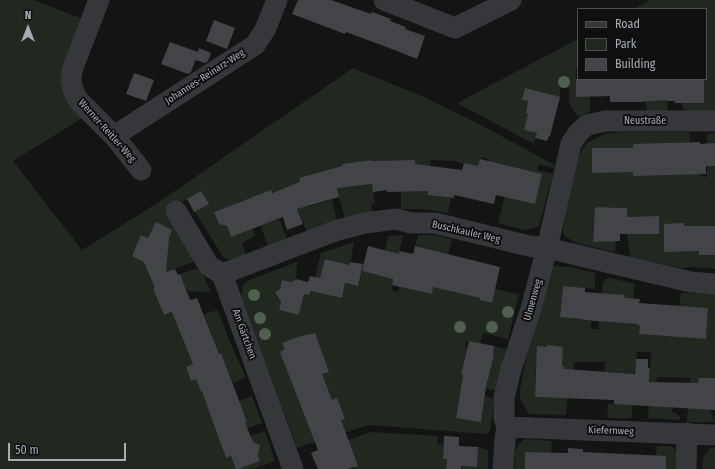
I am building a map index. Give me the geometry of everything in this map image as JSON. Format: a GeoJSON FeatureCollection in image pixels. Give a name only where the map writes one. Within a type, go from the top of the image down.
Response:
{"type":"FeatureCollection","features":[{"type":"Feature","properties":{"kind":"street","name":"Werner-Reitler-Weg"},"geometry":{"type":"LineString","coordinates":[[99,0],[72,70],[71,80],[73,90],[78,100],[114,136],[141,170]]}},
{"type":"Feature","properties":{"kind":"street","name":"Johannes-Reinarz-Weg"},"geometry":{"type":"LineString","coordinates":[[114,136],[255,45],[265,30],[277,0]]}},
{"type":"Feature","properties":{"kind":"street"},"geometry":{"type":"LineString","coordinates":[[384,0],[455,28],[511,0]]}},
{"type":"Feature","properties":{"kind":"street","name":"Neustraße"},"geometry":{"type":"LineString","coordinates":[[578,133],[587,125],[605,121],[715,120]]}},
{"type":"Feature","properties":{"kind":"street","name":"Ulmenweg"},"geometry":{"type":"LineString","coordinates":[[503,469],[507,427],[504,418],[504,398],[511,369],[531,309],[571,144],[578,133]]}},
{"type":"Feature","properties":{"kind":"street"},"geometry":{"type":"LineString","coordinates":[[176,211],[209,266],[222,274]]}},
{"type":"Feature","properties":{"kind":"street","name":"Buschkauler Weg"},"geometry":{"type":"LineString","coordinates":[[222,274],[338,230],[365,223],[396,219],[411,223],[435,223],[529,246],[547,248],[691,282],[715,284]]}},
{"type":"Feature","properties":{"kind":"street","name":"Am Gärtchen"},"geometry":{"type":"LineString","coordinates":[[222,274],[293,469]]}},
{"type":"Feature","properties":{"kind":"street","name":"Kiefernweg"},"geometry":{"type":"LineString","coordinates":[[507,427],[715,435]]}},
{"type":"Feature","properties":{"kind":"street"},"geometry":{"type":"LineString","coordinates":[[686,469],[687,433]]}},
{"type":"Feature","properties":{"kind":"green space"},"geometry":{"type":"Polygon","coordinates":[[[0,0],[33,0],[83,19],[63,69],[84,117],[13,161],[82,250],[159,202],[353,68],[426,98],[479,124],[555,165],[554,168],[539,164],[537,170],[553,174],[539,226],[524,230],[498,223],[512,167],[487,168],[489,159],[481,157],[478,167],[454,161],[431,160],[427,195],[451,198],[448,213],[423,209],[401,209],[401,191],[416,191],[414,160],[386,161],[387,190],[380,191],[378,173],[373,173],[371,160],[342,164],[345,187],[372,184],[375,203],[371,204],[373,212],[345,218],[336,187],[331,188],[326,170],[299,178],[307,207],[332,200],[337,220],[307,232],[295,204],[290,206],[283,188],[269,194],[265,224],[279,219],[287,239],[268,246],[250,198],[214,212],[219,224],[227,226],[231,236],[253,229],[255,236],[242,243],[246,255],[231,259],[226,259],[222,255],[187,199],[165,212],[195,261],[164,273],[153,289],[164,315],[184,308],[177,324],[188,351],[211,343],[212,336],[204,314],[218,310],[246,378],[233,383],[221,353],[186,367],[191,381],[196,379],[201,391],[216,386],[218,432],[247,422],[239,401],[252,396],[262,423],[226,436],[228,442],[221,445],[226,458],[231,456],[238,469],[0,469],[0,0]]]}},
{"type":"Feature","properties":{"kind":"green space"},"geometry":{"type":"Polygon","coordinates":[[[650,0],[715,0],[715,114],[684,114],[682,103],[704,103],[704,80],[707,80],[707,8],[637,7],[650,0]]]}},
{"type":"Feature","properties":{"kind":"green space"},"geometry":{"type":"Polygon","coordinates":[[[577,40],[576,97],[590,97],[590,112],[578,117],[568,101],[570,101],[569,88],[560,88],[560,101],[543,97],[522,100],[528,101],[526,112],[528,113],[524,129],[537,133],[534,144],[457,103],[577,40]]]}},
{"type":"Feature","properties":{"kind":"green space"},"geometry":{"type":"Polygon","coordinates":[[[646,97],[667,97],[668,112],[646,112],[646,97]]]}},
{"type":"Feature","properties":{"kind":"green space"},"geometry":{"type":"Polygon","coordinates":[[[625,132],[689,132],[690,142],[673,143],[673,174],[701,174],[701,176],[707,177],[707,134],[715,133],[715,226],[698,226],[699,255],[715,255],[715,269],[692,267],[680,268],[630,257],[627,234],[618,207],[598,207],[595,209],[595,226],[593,226],[593,241],[616,241],[615,252],[576,243],[565,236],[563,232],[564,219],[578,159],[583,148],[588,142],[605,134],[625,132]]]}},
{"type":"Feature","properties":{"kind":"green space"},"geometry":{"type":"Polygon","coordinates":[[[403,235],[391,290],[398,292],[400,285],[431,294],[441,253],[415,246],[418,235],[434,235],[452,239],[448,256],[461,260],[453,292],[480,298],[480,300],[491,303],[495,289],[519,294],[508,339],[483,333],[480,343],[467,341],[465,347],[467,348],[461,375],[488,380],[494,354],[494,346],[506,349],[496,391],[484,388],[460,392],[456,418],[481,421],[485,396],[494,399],[490,431],[487,434],[369,425],[297,448],[241,296],[243,285],[247,281],[297,262],[296,279],[291,282],[282,280],[280,289],[275,292],[281,302],[279,310],[299,315],[304,294],[311,295],[321,253],[354,242],[350,265],[325,259],[319,283],[341,298],[345,284],[358,286],[362,271],[386,277],[385,250],[388,236],[403,235]]]}},
{"type":"Feature","properties":{"kind":"green space"},"geometry":{"type":"Polygon","coordinates":[[[553,266],[570,267],[595,273],[595,289],[563,286],[560,316],[591,321],[591,329],[598,329],[603,282],[606,279],[611,278],[635,284],[632,313],[638,314],[637,325],[640,326],[639,334],[706,339],[708,308],[679,306],[681,293],[715,294],[715,378],[699,378],[697,409],[710,409],[715,422],[687,422],[690,378],[657,377],[655,406],[671,407],[672,412],[676,413],[680,417],[680,420],[648,418],[651,352],[637,352],[634,374],[609,372],[609,378],[604,377],[605,362],[574,362],[572,398],[567,398],[566,415],[529,414],[520,398],[520,390],[529,343],[553,266]],[[536,366],[535,397],[563,398],[564,367],[536,366]]]}},
{"type":"Feature","properties":{"kind":"green space"},"geometry":{"type":"Polygon","coordinates":[[[198,269],[203,275],[211,292],[187,291],[180,274],[198,269]]]}},
{"type":"Feature","properties":{"kind":"green space"},"geometry":{"type":"Polygon","coordinates":[[[608,404],[633,404],[631,418],[607,418],[608,404]]]}},
{"type":"Feature","properties":{"kind":"green space"},"geometry":{"type":"Polygon","coordinates":[[[265,431],[275,461],[254,469],[239,469],[260,461],[258,455],[259,445],[253,442],[250,436],[265,431]]]}},
{"type":"Feature","properties":{"kind":"green space"},"geometry":{"type":"Polygon","coordinates":[[[371,432],[438,436],[437,444],[443,445],[443,458],[447,459],[446,469],[355,469],[331,446],[371,432]]]}},
{"type":"Feature","properties":{"kind":"green space"},"geometry":{"type":"Polygon","coordinates":[[[524,439],[552,441],[551,453],[526,452],[525,469],[515,469],[515,452],[524,439]]]}},
{"type":"Feature","properties":{"kind":"green space"},"geometry":{"type":"Polygon","coordinates":[[[657,446],[671,446],[675,449],[675,469],[666,469],[666,456],[656,456],[657,446]]]}},
{"type":"Feature","properties":{"kind":"green space"},"geometry":{"type":"Polygon","coordinates":[[[478,447],[488,450],[488,469],[461,469],[462,466],[477,467],[478,447]]]}},
{"type":"Feature","properties":{"kind":"green space"},"geometry":{"type":"Polygon","coordinates":[[[711,447],[715,448],[715,469],[702,469],[703,458],[711,447]]]}},
{"type":"Feature","properties":{"kind":"building"},"geometry":{"type":"Polygon","coordinates":[[[298,0],[331,0],[371,14],[372,12],[391,19],[390,21],[406,27],[405,29],[425,36],[417,59],[346,32],[345,34],[292,14],[298,0]]]}},
{"type":"Feature","properties":{"kind":"building"},"geometry":{"type":"Polygon","coordinates":[[[214,20],[235,28],[227,49],[206,41],[214,20]]]}},
{"type":"Feature","properties":{"kind":"building"},"geometry":{"type":"Polygon","coordinates":[[[170,42],[198,52],[199,48],[211,53],[208,61],[205,63],[195,60],[191,72],[188,74],[161,64],[170,42]]]}},
{"type":"Feature","properties":{"kind":"building"},"geometry":{"type":"Polygon","coordinates":[[[134,73],[154,80],[146,101],[126,94],[134,73]]]}},
{"type":"Feature","properties":{"kind":"building"},"geometry":{"type":"Polygon","coordinates":[[[576,79],[704,80],[704,103],[675,103],[675,101],[667,100],[610,102],[610,96],[576,97],[576,79]]]}},
{"type":"Feature","properties":{"kind":"building"},"geometry":{"type":"Polygon","coordinates":[[[525,88],[560,97],[550,136],[547,141],[535,138],[537,133],[524,130],[528,113],[526,113],[528,101],[522,100],[525,88]]]}},
{"type":"Feature","properties":{"kind":"building"},"geometry":{"type":"Polygon","coordinates":[[[700,142],[700,144],[715,143],[715,166],[706,166],[706,174],[633,176],[633,172],[592,173],[592,148],[633,148],[633,144],[700,142]]]}},
{"type":"Feature","properties":{"kind":"building"},"geometry":{"type":"Polygon","coordinates":[[[480,159],[542,174],[535,204],[496,195],[494,204],[454,195],[454,198],[427,195],[428,191],[387,192],[387,190],[373,192],[372,184],[337,188],[339,197],[297,209],[303,224],[287,230],[283,217],[231,237],[227,226],[219,224],[214,212],[271,190],[272,193],[300,182],[299,178],[342,166],[342,164],[371,160],[415,160],[415,164],[462,170],[464,163],[478,166],[480,159]]]}},
{"type":"Feature","properties":{"kind":"building"},"geometry":{"type":"Polygon","coordinates":[[[201,191],[209,204],[194,212],[187,199],[201,191]]]}},
{"type":"Feature","properties":{"kind":"building"},"geometry":{"type":"Polygon","coordinates":[[[595,208],[627,208],[627,217],[659,216],[659,234],[620,234],[620,241],[593,242],[595,208]]]}},
{"type":"Feature","properties":{"kind":"building"},"geometry":{"type":"Polygon","coordinates":[[[156,222],[172,230],[169,238],[166,272],[175,269],[178,275],[180,274],[190,300],[197,298],[219,354],[221,353],[253,442],[260,445],[258,455],[260,461],[236,469],[231,456],[226,458],[202,391],[201,392],[196,379],[191,381],[186,367],[193,364],[172,312],[164,315],[144,262],[132,256],[141,235],[148,238],[156,222]]]}},
{"type":"Feature","properties":{"kind":"building"},"geometry":{"type":"Polygon","coordinates":[[[684,223],[684,226],[715,226],[715,255],[699,255],[699,251],[664,252],[664,224],[684,223]]]}},
{"type":"Feature","properties":{"kind":"building"},"geometry":{"type":"Polygon","coordinates":[[[368,246],[399,254],[399,251],[413,254],[415,246],[500,267],[492,303],[480,300],[480,298],[433,287],[432,294],[392,285],[393,279],[362,271],[368,246]]]}},
{"type":"Feature","properties":{"kind":"building"},"geometry":{"type":"Polygon","coordinates":[[[325,259],[350,265],[350,262],[363,264],[358,286],[345,283],[342,298],[311,291],[310,295],[304,294],[299,315],[279,310],[281,302],[275,292],[280,289],[282,280],[291,282],[296,279],[308,282],[310,276],[320,278],[325,259]]]}},
{"type":"Feature","properties":{"kind":"building"},"geometry":{"type":"Polygon","coordinates":[[[563,286],[585,288],[585,292],[625,295],[624,298],[640,299],[639,303],[708,308],[706,339],[639,334],[640,326],[637,325],[638,324],[560,317],[563,286]]]}},
{"type":"Feature","properties":{"kind":"building"},"geometry":{"type":"Polygon","coordinates":[[[315,333],[329,372],[322,374],[332,400],[337,398],[345,419],[341,420],[358,466],[347,469],[318,469],[311,453],[318,450],[280,352],[285,349],[282,343],[315,333]]]}},
{"type":"Feature","properties":{"kind":"building"},"geometry":{"type":"Polygon","coordinates":[[[469,341],[494,346],[494,354],[487,380],[481,422],[456,418],[463,375],[461,375],[469,341]]]}},
{"type":"Feature","properties":{"kind":"building"},"geometry":{"type":"Polygon","coordinates":[[[547,345],[563,347],[562,366],[564,369],[635,374],[636,359],[648,359],[648,368],[650,368],[649,382],[698,383],[699,378],[715,378],[715,410],[614,404],[614,400],[535,397],[537,346],[547,347],[547,345]]]}},
{"type":"Feature","properties":{"kind":"building"},"geometry":{"type":"Polygon","coordinates":[[[444,436],[459,437],[459,446],[478,447],[477,467],[461,466],[461,469],[446,469],[447,459],[443,459],[444,436]]]}},
{"type":"Feature","properties":{"kind":"building"},"geometry":{"type":"Polygon","coordinates":[[[568,448],[583,449],[583,452],[666,456],[666,469],[525,469],[525,452],[568,453],[568,448]]]}}]}
